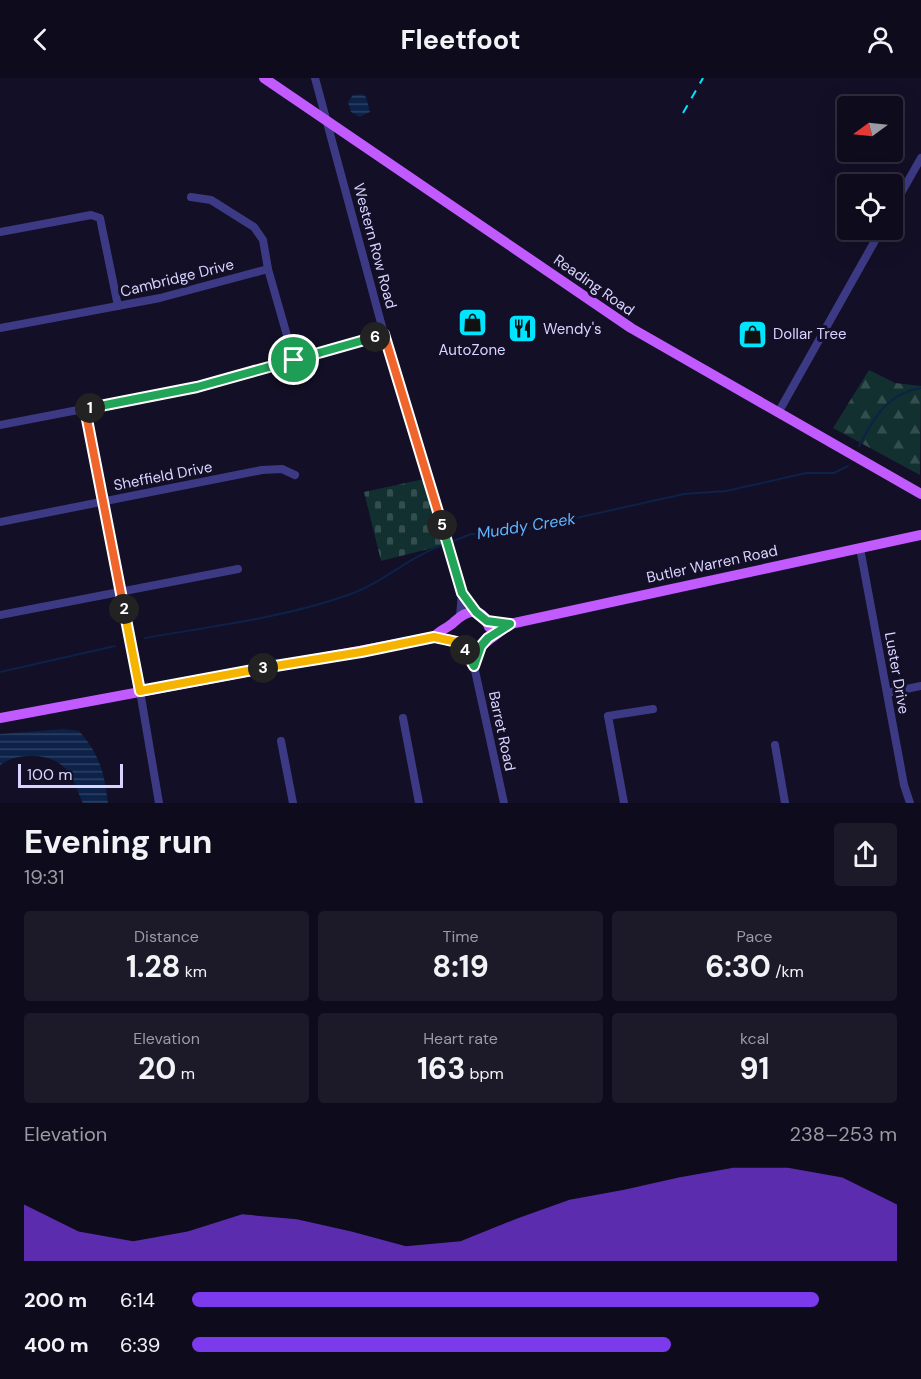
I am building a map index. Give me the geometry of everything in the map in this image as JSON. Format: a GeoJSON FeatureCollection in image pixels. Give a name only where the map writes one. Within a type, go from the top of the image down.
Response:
{"type":"FeatureCollection","features":[{"type":"Feature","properties":{"kind":"main road","name":"Reading Road"},"geometry":{"type":"LineString","coordinates":[[264,78],[631,328],[921,494]]}},
{"type":"Feature","properties":{"kind":"main road","name":"Butler Warren Road"},"geometry":{"type":"LineString","coordinates":[[487,621],[510,624],[921,535]]}},
{"type":"Feature","properties":{"kind":"main road","name":"Butler Warren Road"},"geometry":{"type":"LineString","coordinates":[[0,718],[434,637],[468,612],[476,612]]}},
{"type":"Feature","properties":{"kind":"main road"},"geometry":{"type":"LineString","coordinates":[[476,612],[487,621],[489,629],[485,642]]}},
{"type":"Feature","properties":{"kind":"main road"},"geometry":{"type":"LineString","coordinates":[[457,619],[453,634],[460,645]]}},
{"type":"Feature","properties":{"kind":"main road","name":"Butler Warren Road"},"geometry":{"type":"LineString","coordinates":[[434,637],[473,649],[510,624]]}},
{"type":"Feature","properties":{"kind":"street","name":"Western Row Road"},"geometry":{"type":"LineString","coordinates":[[315,78],[384,334],[449,550],[462,593],[476,612]]}},
{"type":"Feature","properties":{"kind":"street"},"geometry":{"type":"LineString","coordinates":[[903,190],[921,158]]}},
{"type":"Feature","properties":{"kind":"street"},"geometry":{"type":"LineString","coordinates":[[192,197],[211,200],[254,227],[263,240],[268,269],[294,360]]}},
{"type":"Feature","properties":{"kind":"street"},"geometry":{"type":"LineString","coordinates":[[0,232],[91,215],[100,218],[118,306]]}},
{"type":"Feature","properties":{"kind":"street"},"geometry":{"type":"LineString","coordinates":[[778,413],[875,240]]}},
{"type":"Feature","properties":{"kind":"street","name":"Cambridge Drive"},"geometry":{"type":"LineString","coordinates":[[0,328],[177,294],[268,269]]}},
{"type":"Feature","properties":{"kind":"street"},"geometry":{"type":"LineString","coordinates":[[0,425],[197,387],[384,334]]}},
{"type":"Feature","properties":{"kind":"street"},"geometry":{"type":"LineString","coordinates":[[85,409],[140,691],[159,803]]}},
{"type":"Feature","properties":{"kind":"street","name":"Sheffield Drive"},"geometry":{"type":"LineString","coordinates":[[0,522],[262,470],[282,469],[295,475]]}},
{"type":"Feature","properties":{"kind":"street","name":"Luster Drive"},"geometry":{"type":"LineString","coordinates":[[860,548],[904,784],[910,803]]}},
{"type":"Feature","properties":{"kind":"street"},"geometry":{"type":"LineString","coordinates":[[0,615],[238,569]]}},
{"type":"Feature","properties":{"kind":"street","name":"Western Row Road"},"geometry":{"type":"LineString","coordinates":[[457,619],[462,593]]}},
{"type":"Feature","properties":{"kind":"street"},"geometry":{"type":"LineString","coordinates":[[474,666],[485,642]]}},
{"type":"Feature","properties":{"kind":"street","name":"Barret Road"},"geometry":{"type":"LineString","coordinates":[[460,645],[474,666],[504,803]]}},
{"type":"Feature","properties":{"kind":"street"},"geometry":{"type":"LineString","coordinates":[[887,693],[921,686]]}},
{"type":"Feature","properties":{"kind":"street"},"geometry":{"type":"LineString","coordinates":[[624,803],[608,717],[653,709]]}},
{"type":"Feature","properties":{"kind":"street"},"geometry":{"type":"LineString","coordinates":[[403,718],[419,803]]}},
{"type":"Feature","properties":{"kind":"street"},"geometry":{"type":"LineString","coordinates":[[281,741],[293,803]]}},
{"type":"Feature","properties":{"kind":"street"},"geometry":{"type":"LineString","coordinates":[[775,746],[785,803]]}},
{"type":"Feature","properties":{"kind":"green space"},"geometry":{"type":"Polygon","coordinates":[[[869,370],[895,383],[921,386],[920,475],[833,428],[869,370]]]}},
{"type":"Feature","properties":{"kind":"green space"},"geometry":{"type":"Polygon","coordinates":[[[424,479],[448,544],[381,561],[364,492],[424,479]]]}},
{"type":"Feature","properties":{"kind":"water"},"geometry":{"type":"Polygon","coordinates":[[[362,94],[366,97],[370,112],[360,117],[351,112],[348,102],[353,95],[362,94]]]}},
{"type":"Feature","properties":{"kind":"water"},"geometry":{"type":"Polygon","coordinates":[[[64,729],[79,731],[92,748],[103,773],[108,803],[83,803],[69,772],[51,759],[25,756],[0,765],[0,734],[64,729]]]}},
{"type":"Feature","properties":{"kind":"waterway","name":"Muddy Creek"},"geometry":{"type":"LineString","coordinates":[[859,446],[876,416],[890,401],[909,391],[921,388]]}},
{"type":"Feature","properties":{"kind":"waterway","name":"Muddy Creek"},"geometry":{"type":"LineString","coordinates":[[451,542],[471,534],[492,534],[507,526],[531,528],[684,494],[726,491],[806,473],[834,473],[848,466]]}},
{"type":"Feature","properties":{"kind":"waterway","name":"Muddy Creek"},"geometry":{"type":"LineString","coordinates":[[145,638],[248,621],[323,603],[361,590],[419,556],[445,544]]}},
{"type":"Feature","properties":{"kind":"waterway","name":"Muddy Creek"},"geometry":{"type":"LineString","coordinates":[[0,672],[115,646]]}},
{"type":"Feature","properties":{"kind":"railway"},"geometry":{"type":"LineString","coordinates":[[683,113],[703,78]]}},
{"type":"Feature","properties":{"kind":"place","name":"AutoZone"},"geometry":{"type":"Point","coordinates":[472,323]}},
{"type":"Feature","properties":{"kind":"place","name":"Wendy's"},"geometry":{"type":"Point","coordinates":[522,329]}},
{"type":"Feature","properties":{"kind":"place","name":"Dollar Tree"},"geometry":{"type":"Point","coordinates":[752,334]}},
{"type":"Feature","properties":{"kind":"route"},"geometry":{"type":"LineString","coordinates":[[384,334],[462,593],[476,612],[487,621],[510,624],[488,638],[481,646],[474,666],[464,648],[457,642],[434,637],[140,691],[85,409],[197,387],[294,360],[384,334]]}}]}
